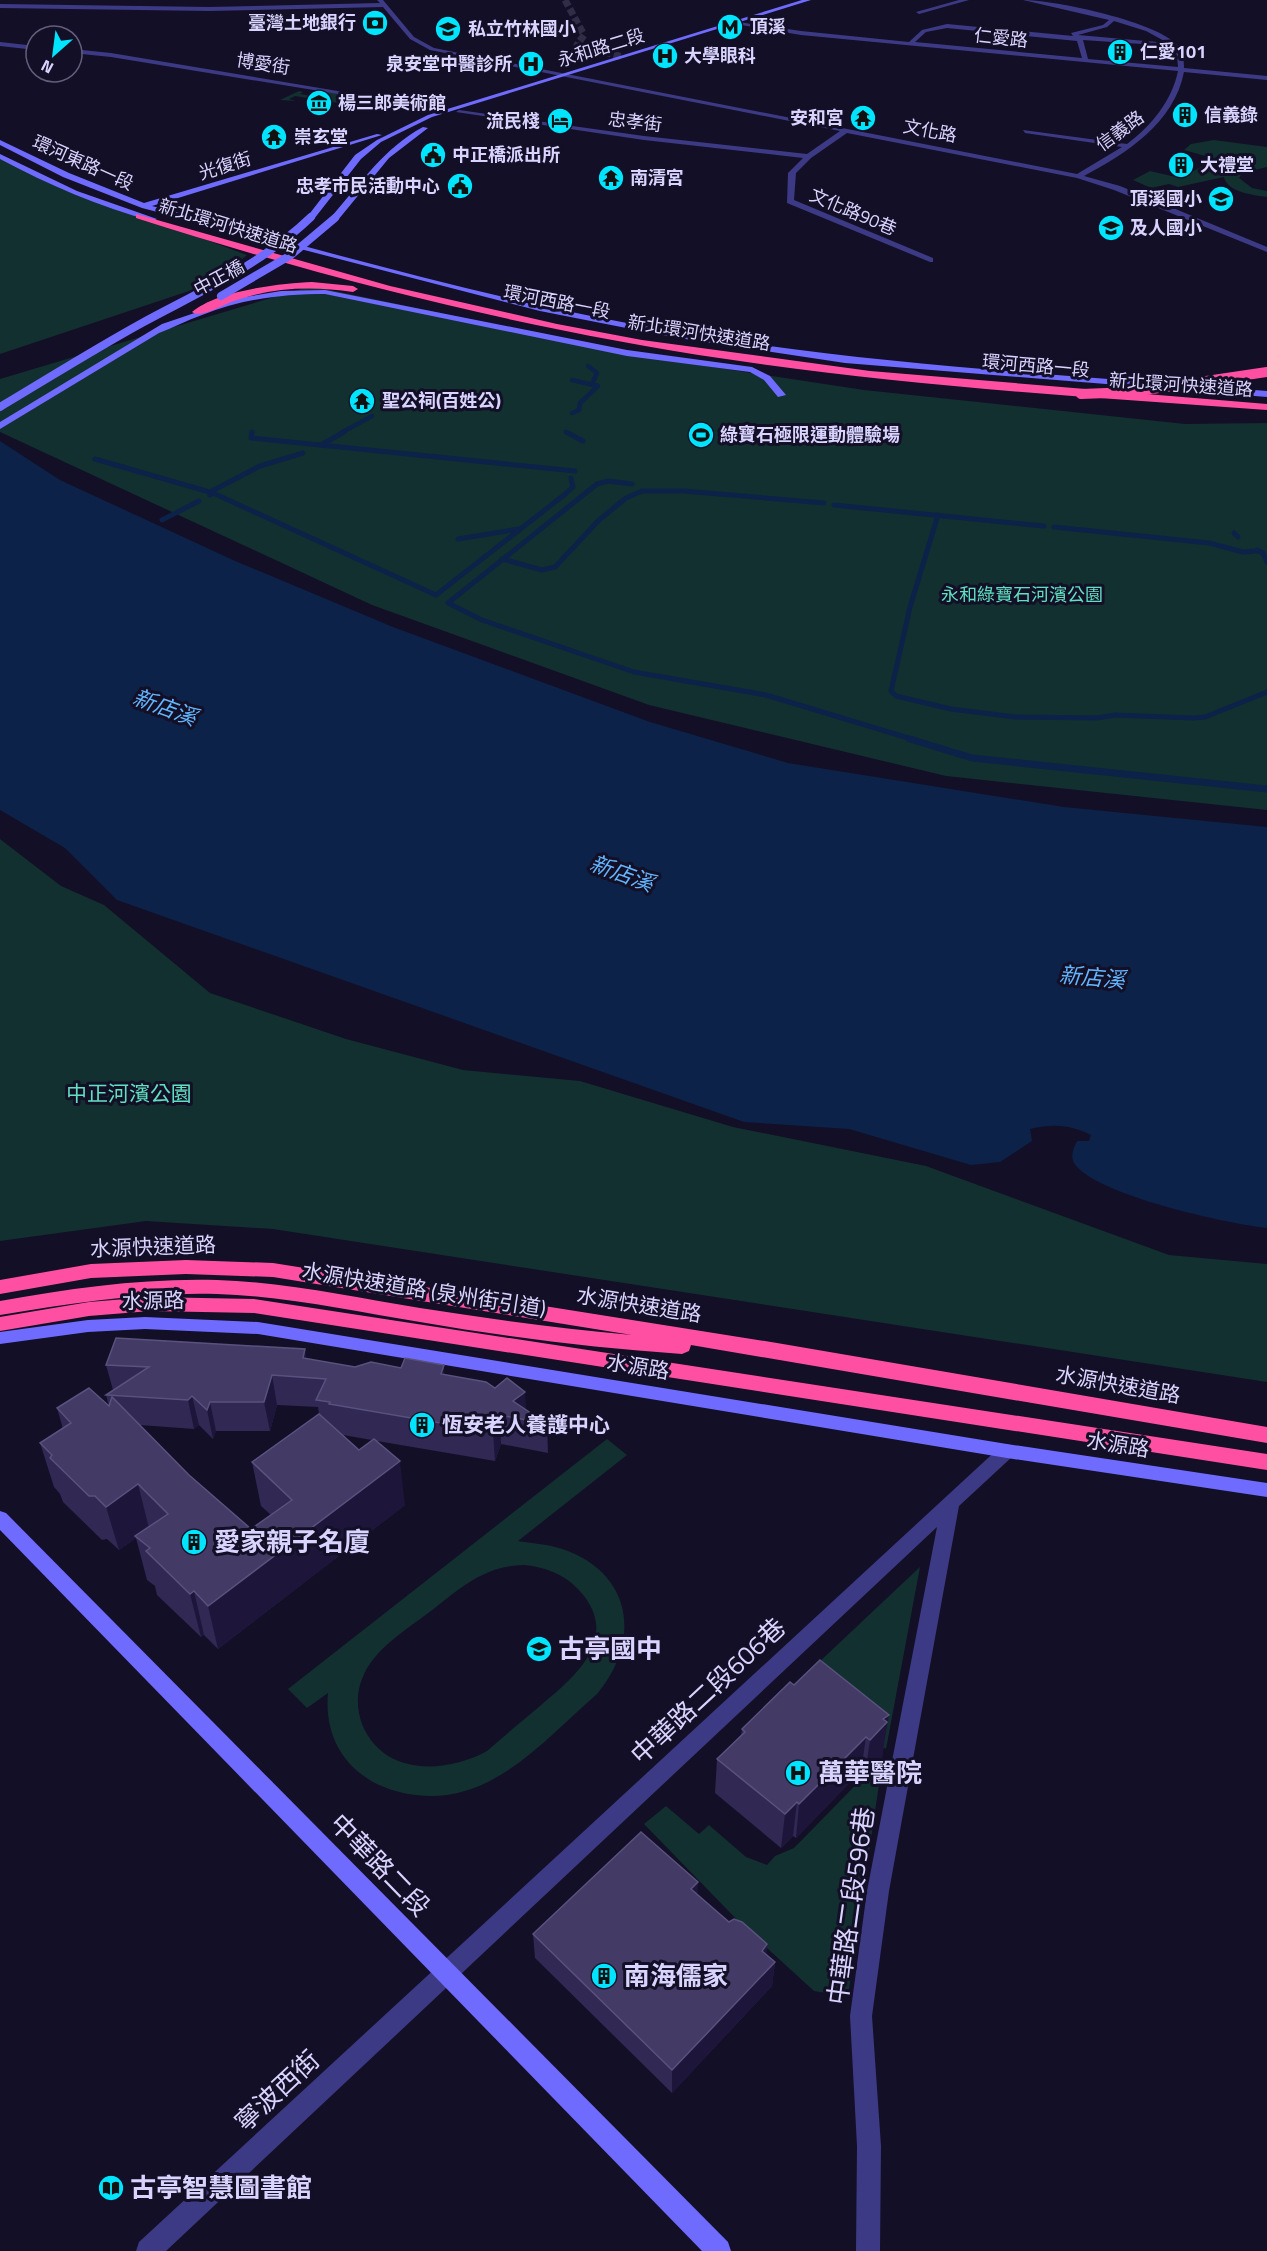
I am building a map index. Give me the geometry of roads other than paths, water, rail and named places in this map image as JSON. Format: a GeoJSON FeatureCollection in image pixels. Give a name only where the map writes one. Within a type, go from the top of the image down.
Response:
{"type":"FeatureCollection","features":[{"type":"Feature","properties":{"kind":"highway","name":"新北環河快速道路"},"geometry":{"type":"LineString","coordinates":[[139,216],[222,243],[405,294],[519,320],[815,368],[1081,394],[1267,407]]}},
{"type":"Feature","properties":{"kind":"highway"},"geometry":{"type":"LineString","coordinates":[[197,312],[225,299],[271,287],[344,287],[455,312],[671,351],[744,358]]}},
{"type":"Feature","properties":{"kind":"highway"},"geometry":{"type":"LineString","coordinates":[[1081,394],[1131,392],[1267,372]]}},
{"type":"Feature","properties":{"kind":"highway","name":"水源快速道路"},"geometry":{"type":"LineString","coordinates":[[0,1287],[91,1271],[186,1267],[273,1270],[777,1351],[1267,1435]]}},
{"type":"Feature","properties":{"kind":"highway","name":"水源快速道路"},"geometry":{"type":"LineString","coordinates":[[0,1308],[87,1292],[172,1286]]}},
{"type":"Feature","properties":{"kind":"highway","name":"水源快速道路 (泉州街引道)"},"geometry":{"type":"LineString","coordinates":[[172,1286],[248,1289],[304,1296],[494,1327],[634,1344],[777,1351]]}},
{"type":"Feature","properties":{"kind":"highway"},"geometry":{"type":"LineString","coordinates":[[0,1324],[89,1309],[150,1304],[254,1306],[1267,1462]]}},
{"type":"Feature","properties":{"kind":"main road","name":"永和路二段"},"geometry":{"type":"LineString","coordinates":[[403,128],[448,110],[810,1]]}},
{"type":"Feature","properties":{"kind":"main road","name":"永和路二段"},"geometry":{"type":"LineString","coordinates":[[459,112],[577,77],[736,23]]}},
{"type":"Feature","properties":{"kind":"main road","name":"中正橋"},"geometry":{"type":"LineString","coordinates":[[0,426],[158,331],[273,267],[311,241],[335,218],[381,161],[401,142],[459,112]]}},
{"type":"Feature","properties":{"kind":"main road","name":"中正橋"},"geometry":{"type":"LineString","coordinates":[[0,407],[136,327],[252,265],[280,245],[311,217],[355,161],[379,141],[403,128]]}},
{"type":"Feature","properties":{"kind":"main road","name":"光復街"},"geometry":{"type":"LineString","coordinates":[[126,211],[403,128]]}},
{"type":"Feature","properties":{"kind":"main road","name":"環河東路一段"},"geometry":{"type":"LineString","coordinates":[[0,141],[74,179],[145,206],[260,237]]}},
{"type":"Feature","properties":{"kind":"main road"},"geometry":{"type":"LineString","coordinates":[[333,150],[348,153],[355,161]]}},
{"type":"Feature","properties":{"kind":"main road","name":"環河東路一段"},"geometry":{"type":"LineString","coordinates":[[0,156],[26,170],[139,216],[252,244]]}},
{"type":"Feature","properties":{"kind":"main road","name":"環河西路一段"},"geometry":{"type":"LineString","coordinates":[[260,237],[540,309],[672,334],[845,360],[1146,387]]}},
{"type":"Feature","properties":{"kind":"main road","name":"環河西路一段"},"geometry":{"type":"LineString","coordinates":[[252,244],[505,309],[654,337],[824,363],[1146,387]]}},
{"type":"Feature","properties":{"kind":"main road"},"geometry":{"type":"LineString","coordinates":[[158,331],[197,312],[255,296],[278,292],[325,292],[627,353],[752,370],[767,378],[781,394]]}},
{"type":"Feature","properties":{"kind":"main road"},"geometry":{"type":"LineString","coordinates":[[1146,387],[1267,394]]}},
{"type":"Feature","properties":{"kind":"main road"},"geometry":{"type":"LineString","coordinates":[[1146,387],[1267,400]]}},
{"type":"Feature","properties":{"kind":"main road","name":"水源路"},"geometry":{"type":"LineString","coordinates":[[0,1338],[88,1326],[145,1323],[258,1328],[1267,1490]]}},
{"type":"Feature","properties":{"kind":"main road","name":"中華路二段"},"geometry":{"type":"LineString","coordinates":[[0,1518],[719,2251]]}},
{"type":"Feature","properties":{"kind":"street"},"geometry":{"type":"LineString","coordinates":[[919,12],[966,0]]}},
{"type":"Feature","properties":{"kind":"street"},"geometry":{"type":"LineString","coordinates":[[1026,0],[1113,20],[1144,30],[1174,45],[1183,70]]}},
{"type":"Feature","properties":{"kind":"street"},"geometry":{"type":"LineString","coordinates":[[0,6],[208,9],[382,3]]}},
{"type":"Feature","properties":{"kind":"street","name":"文化路"},"geometry":{"type":"LineString","coordinates":[[382,3],[412,38],[424,46],[1078,177],[1117,188],[1267,250]]}},
{"type":"Feature","properties":{"kind":"street"},"geometry":{"type":"LineString","coordinates":[[1086,62],[1079,39],[1073,34],[1105,26],[1113,20]]}},
{"type":"Feature","properties":{"kind":"street","name":"仁愛路"},"geometry":{"type":"LineString","coordinates":[[736,23],[910,44],[1267,78]]}},
{"type":"Feature","properties":{"kind":"street"},"geometry":{"type":"LineString","coordinates":[[910,44],[924,31],[948,26],[1079,39],[1174,45]]}},
{"type":"Feature","properties":{"kind":"street"},"geometry":{"type":"LineString","coordinates":[[0,44],[24,47]]}},
{"type":"Feature","properties":{"kind":"street","name":"博愛街"},"geometry":{"type":"LineString","coordinates":[[84,52],[448,110]]}},
{"type":"Feature","properties":{"kind":"street","name":"信義路"},"geometry":{"type":"LineString","coordinates":[[1078,177],[1127,146],[1158,122],[1183,70]]}},
{"type":"Feature","properties":{"kind":"street","name":"忠孝街"},"geometry":{"type":"LineString","coordinates":[[459,112],[644,138],[808,156]]}},
{"type":"Feature","properties":{"kind":"street","name":"文化路90巷"},"geometry":{"type":"LineString","coordinates":[[847,130],[808,156],[792,173],[790,201],[930,260]]}},
{"type":"Feature","properties":{"kind":"street"},"geometry":{"type":"LineString","coordinates":[[1025,131],[1127,146]]}},
{"type":"Feature","properties":{"kind":"street","name":"中華路二段606巷"},"geometry":{"type":"LineString","coordinates":[[445,1972],[1007,1450]]}},
{"type":"Feature","properties":{"kind":"street","name":"中華路二段596巷"},"geometry":{"type":"LineString","coordinates":[[868,2251],[869,2146],[861,2016],[882,1868],[951,1503]]}},
{"type":"Feature","properties":{"kind":"street","name":"寧波西街"},"geometry":{"type":"LineString","coordinates":[[148,2251],[445,1972]]}},
{"type":"Feature","properties":{"kind":"water","name":"新店溪"},"geometry":{"type":"Polygon","coordinates":[[[0,441],[60,480],[233,560],[393,627],[650,722],[788,763],[1064,807],[1267,827],[1267,1228],[1224,1221],[1164,1206],[1107,1186],[1086,1175],[1074,1163],[1072,1155],[1077,1141],[1089,1141],[1091,1135],[1068,1127],[1046,1126],[1030,1129],[1032,1141],[1000,1162],[971,1165],[849,1129],[744,1122],[117,900],[65,848],[0,810],[0,441]]]}},
{"type":"Feature","properties":{"kind":"waterway"},"geometry":{"type":"LineString","coordinates":[[588,366],[597,373],[592,384]]}},
{"type":"Feature","properties":{"kind":"waterway"},"geometry":{"type":"LineString","coordinates":[[572,380],[598,386],[580,403],[579,410],[572,413]]}},
{"type":"Feature","properties":{"kind":"waterway"},"geometry":{"type":"LineString","coordinates":[[386,407],[398,398]]}},
{"type":"Feature","properties":{"kind":"waterway"},"geometry":{"type":"LineString","coordinates":[[341,433],[372,416]]}},
{"type":"Feature","properties":{"kind":"waterway"},"geometry":{"type":"LineString","coordinates":[[252,432],[251,438],[575,471]]}},
{"type":"Feature","properties":{"kind":"waterway"},"geometry":{"type":"LineString","coordinates":[[321,445],[344,432]]}},
{"type":"Feature","properties":{"kind":"waterway"},"geometry":{"type":"LineString","coordinates":[[566,432],[583,441]]}},
{"type":"Feature","properties":{"kind":"waterway"},"geometry":{"type":"LineString","coordinates":[[210,492],[260,466],[303,453]]}},
{"type":"Feature","properties":{"kind":"waterway"},"geometry":{"type":"LineString","coordinates":[[95,459],[213,493]]}},
{"type":"Feature","properties":{"kind":"waterway"},"geometry":{"type":"LineString","coordinates":[[213,493],[436,595],[564,495],[573,487],[571,478]]}},
{"type":"Feature","properties":{"kind":"waterway"},"geometry":{"type":"LineString","coordinates":[[503,559],[597,484],[608,481],[632,484]]}},
{"type":"Feature","properties":{"kind":"waterway"},"geometry":{"type":"LineString","coordinates":[[503,559],[542,570],[555,567],[599,520],[626,498],[642,491],[684,491],[824,503]]}},
{"type":"Feature","properties":{"kind":"waterway"},"geometry":{"type":"LineString","coordinates":[[162,520],[199,501]]}},
{"type":"Feature","properties":{"kind":"waterway"},"geometry":{"type":"LineString","coordinates":[[834,505],[938,515]]}},
{"type":"Feature","properties":{"kind":"waterway"},"geometry":{"type":"LineString","coordinates":[[938,515],[1044,526]]}},
{"type":"Feature","properties":{"kind":"waterway"},"geometry":{"type":"LineString","coordinates":[[938,515],[910,607],[891,691],[896,696],[951,709],[1015,717],[1097,718],[1115,715],[1193,718],[1205,717],[1267,692]]}},
{"type":"Feature","properties":{"kind":"waterway"},"geometry":{"type":"LineString","coordinates":[[1054,527],[1209,543],[1243,552],[1257,551]]}},
{"type":"Feature","properties":{"kind":"waterway"},"geometry":{"type":"LineString","coordinates":[[458,539],[519,529]]}},
{"type":"Feature","properties":{"kind":"waterway"},"geometry":{"type":"LineString","coordinates":[[1234,533],[1238,537]]}},
{"type":"Feature","properties":{"kind":"waterway"},"geometry":{"type":"LineString","coordinates":[[1257,550],[1263,553],[1267,562]]}},
{"type":"Feature","properties":{"kind":"waterway"},"geometry":{"type":"LineString","coordinates":[[503,559],[448,603],[482,620],[634,672],[766,695],[915,740]]}},
{"type":"Feature","properties":{"kind":"waterway"},"geometry":{"type":"LineString","coordinates":[[910,739],[972,758],[1267,789]]}},
{"type":"Feature","properties":{"kind":"tunnel"},"geometry":{"type":"LineString","coordinates":[[565,0],[584,35],[577,45],[623,57]]}},
{"type":"Feature","properties":{"kind":"place","name":"臺灣土地銀行"},"geometry":{"type":"Point","coordinates":[375,23]}},
{"type":"Feature","properties":{"kind":"place","name":"頂溪"},"geometry":{"type":"Point","coordinates":[730,27]}},
{"type":"Feature","properties":{"kind":"place","name":"私立竹林國小"},"geometry":{"type":"Point","coordinates":[448,29]}},
{"type":"Feature","properties":{"kind":"place","name":"仁愛101"},"geometry":{"type":"Point","coordinates":[1120,52]}},
{"type":"Feature","properties":{"kind":"place","name":"大學眼科"},"geometry":{"type":"Point","coordinates":[665,56]}},
{"type":"Feature","properties":{"kind":"place","name":"泉安堂中醫診所"},"geometry":{"type":"Point","coordinates":[531,64]}},
{"type":"Feature","properties":{"kind":"place","name":"楊三郎美術館"},"geometry":{"type":"Point","coordinates":[319,103]}},
{"type":"Feature","properties":{"kind":"place","name":"信義錄"},"geometry":{"type":"Point","coordinates":[1185,115]}},
{"type":"Feature","properties":{"kind":"place","name":"安和宮"},"geometry":{"type":"Point","coordinates":[863,118]}},
{"type":"Feature","properties":{"kind":"place","name":"流民棧"},"geometry":{"type":"Point","coordinates":[560,121]}},
{"type":"Feature","properties":{"kind":"place","name":"崇玄堂"},"geometry":{"type":"Point","coordinates":[274,137]}},
{"type":"Feature","properties":{"kind":"place","name":"中正橋派出所"},"geometry":{"type":"Point","coordinates":[433,155]}},
{"type":"Feature","properties":{"kind":"place","name":"大禮堂"},"geometry":{"type":"Point","coordinates":[1181,165]}},
{"type":"Feature","properties":{"kind":"place","name":"南清宮"},"geometry":{"type":"Point","coordinates":[611,178]}},
{"type":"Feature","properties":{"kind":"place","name":"忠孝市民活動中心"},"geometry":{"type":"Point","coordinates":[460,186]}},
{"type":"Feature","properties":{"kind":"place","name":"頂溪國小"},"geometry":{"type":"Point","coordinates":[1221,199]}},
{"type":"Feature","properties":{"kind":"place","name":"及人國小"},"geometry":{"type":"Point","coordinates":[1111,228]}},
{"type":"Feature","properties":{"kind":"place","name":"聖公祠(百姓公)"},"geometry":{"type":"Point","coordinates":[362,401]}},
{"type":"Feature","properties":{"kind":"place","name":"綠寶石極限運動體驗場"},"geometry":{"type":"Point","coordinates":[701,435]}},
{"type":"Feature","properties":{"kind":"place","name":"恆安老人養護中心"},"geometry":{"type":"Point","coordinates":[422,1425]}},
{"type":"Feature","properties":{"kind":"place","name":"愛家親子名廈"},"geometry":{"type":"Point","coordinates":[194,1542]}},
{"type":"Feature","properties":{"kind":"place","name":"古亭國中"},"geometry":{"type":"Point","coordinates":[539,1649]}},
{"type":"Feature","properties":{"kind":"place","name":"萬華醫院"},"geometry":{"type":"Point","coordinates":[798,1773]}},
{"type":"Feature","properties":{"kind":"place","name":"南海儒家"},"geometry":{"type":"Point","coordinates":[604,1976]}},
{"type":"Feature","properties":{"kind":"place","name":"古亭智慧圖書館"},"geometry":{"type":"Point","coordinates":[111,2188]}},
{"type":"Feature","properties":{"kind":"park label","name":"永和綠寶石河濱公園"},"geometry":{"type":"Point","coordinates":[1022,595]}},
{"type":"Feature","properties":{"kind":"park label","name":"中正河濱公園"},"geometry":{"type":"Point","coordinates":[129,1094]}}]}
